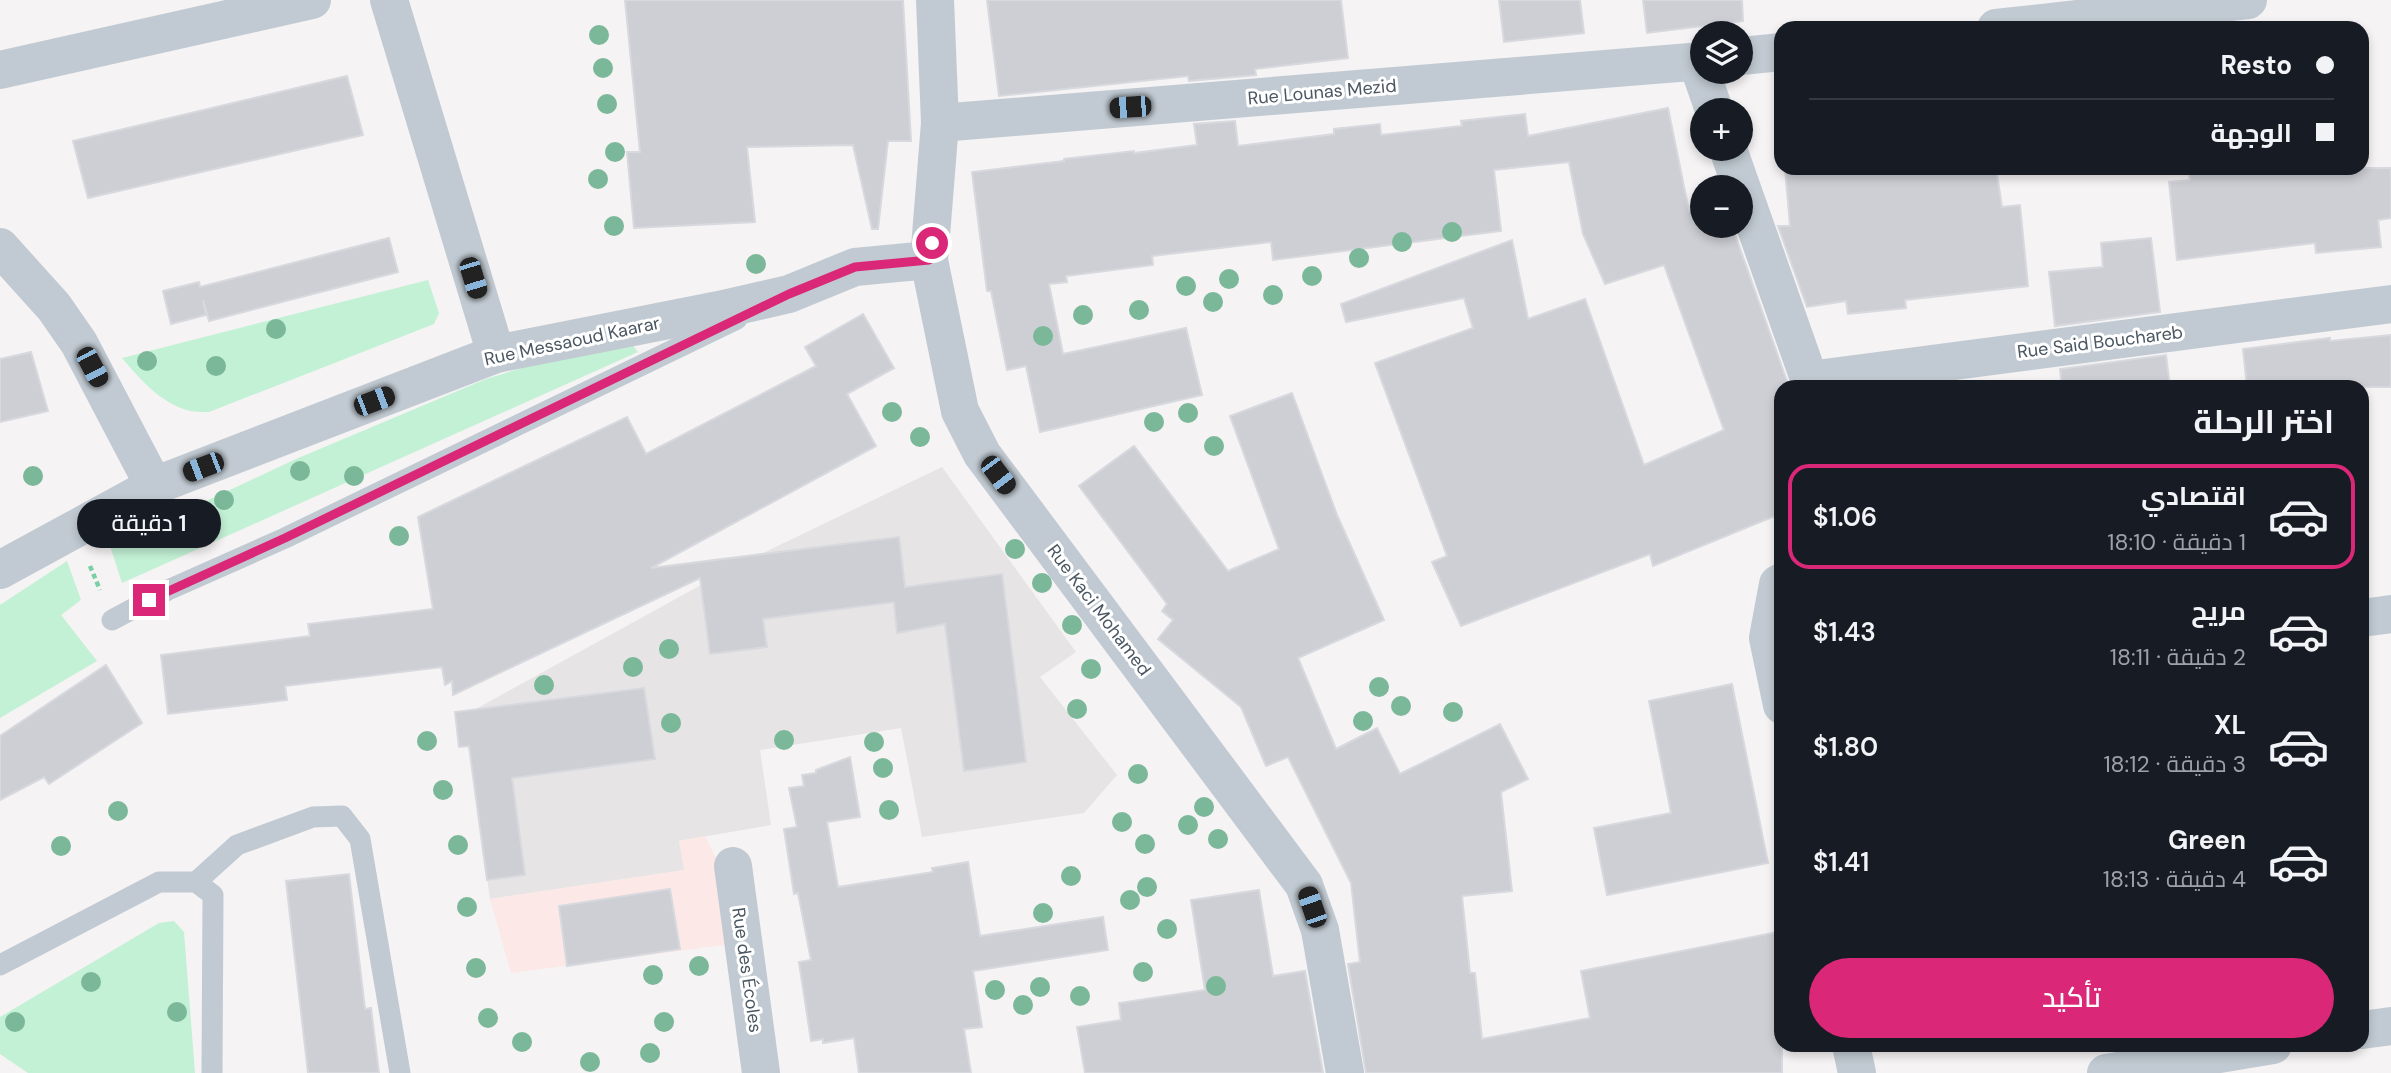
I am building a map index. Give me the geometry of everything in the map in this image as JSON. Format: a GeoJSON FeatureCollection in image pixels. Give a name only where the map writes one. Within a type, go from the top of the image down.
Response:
{"type":"FeatureCollection","features":[{"type":"Feature","properties":{"kind":"street"},"geometry":{"type":"LineString","coordinates":[[0,70],[313,0]]}},
{"type":"Feature","properties":{"kind":"street"},"geometry":{"type":"LineString","coordinates":[[389,0],[496,354]]}},
{"type":"Feature","properties":{"kind":"street","name":"Rue Kaci Mohamed"},"geometry":{"type":"LineString","coordinates":[[935,0],[940,123],[929,260],[960,411],[982,454],[1304,885],[1320,930],[1345,1073]]}},
{"type":"Feature","properties":{"kind":"street"},"geometry":{"type":"LineString","coordinates":[[2059,21],[2248,0]]}},
{"type":"Feature","properties":{"kind":"street"},"geometry":{"type":"LineString","coordinates":[[1753,55],[1774,53]]}},
{"type":"Feature","properties":{"kind":"street","name":"Rue Lounas Mezid"},"geometry":{"type":"LineString","coordinates":[[940,123],[1690,62]]}},
{"type":"Feature","properties":{"kind":"street"},"geometry":{"type":"LineString","coordinates":[[1732,161],[1809,380]]}},
{"type":"Feature","properties":{"kind":"street"},"geometry":{"type":"LineString","coordinates":[[0,247],[54,307],[79,343],[154,486]]}},
{"type":"Feature","properties":{"kind":"street","name":"Rue Messaoud Kaarar"},"geometry":{"type":"LineString","coordinates":[[0,570],[154,486],[496,354],[789,294],[855,267],[929,260]]}},
{"type":"Feature","properties":{"kind":"street","name":"Rue Said Bouchareb"},"geometry":{"type":"LineString","coordinates":[[1832,380],[2391,304]]}},
{"type":"Feature","properties":{"kind":"street"},"geometry":{"type":"LineString","coordinates":[[1774,606],[1768,638],[1774,667]]}},
{"type":"Feature","properties":{"kind":"street"},"geometry":{"type":"LineString","coordinates":[[2369,617],[2391,614]]}},
{"type":"Feature","properties":{"kind":"street","name":"Rue des Écoles"},"geometry":{"type":"LineString","coordinates":[[733,866],[761,1073]]}},
{"type":"Feature","properties":{"kind":"street"},"geometry":{"type":"LineString","coordinates":[[2369,1029],[2391,1026]]}},
{"type":"Feature","properties":{"kind":"street"},"geometry":{"type":"LineString","coordinates":[[1852,1052],[1857,1073]]}},
{"type":"Feature","properties":{"kind":"street"},"geometry":{"type":"LineString","coordinates":[[2106,1073],[2227,1052]]}},
{"type":"Feature","properties":{"kind":"lane"},"geometry":{"type":"LineString","coordinates":[[112,620],[168,590],[285,538],[789,294]]}},
{"type":"Feature","properties":{"kind":"lane"},"geometry":{"type":"LineString","coordinates":[[195,883],[237,845],[313,817],[342,816],[360,839],[400,1073]]}},
{"type":"Feature","properties":{"kind":"lane"},"geometry":{"type":"LineString","coordinates":[[0,965],[159,883],[195,883],[213,895],[212,1073]]}},
{"type":"Feature","properties":{"kind":"path"},"geometry":{"type":"LineString","coordinates":[[75,528],[112,620]]}},
{"type":"Feature","properties":{"kind":"shaded area"},"geometry":{"type":"Polygon","coordinates":[[[942,467],[1076,652],[1040,677],[1117,775],[1084,813],[922,837],[901,728],[760,750],[771,825],[679,841],[685,870],[490,899],[465,715],[730,569],[942,467]]]}},
{"type":"Feature","properties":{"kind":"shaded area"},"geometry":{"type":"Polygon","coordinates":[[[705,836],[721,869],[732,944],[511,973],[490,899],[684,870],[679,841],[705,836]]]}},
{"type":"Feature","properties":{"kind":"green space"},"geometry":{"type":"Polygon","coordinates":[[[428,280],[439,313],[434,324],[209,412],[189,411],[168,402],[143,381],[122,358],[428,280]]]}},
{"type":"Feature","properties":{"kind":"green space"},"geometry":{"type":"Polygon","coordinates":[[[630,342],[638,352],[122,583],[110,546],[296,459],[486,379],[600,344],[630,342]]]}},
{"type":"Feature","properties":{"kind":"green space"},"geometry":{"type":"Polygon","coordinates":[[[67,561],[81,600],[61,615],[97,661],[0,718],[0,605],[67,561]]]}},
{"type":"Feature","properties":{"kind":"green space"},"geometry":{"type":"Polygon","coordinates":[[[174,921],[184,932],[195,1073],[28,1073],[0,1054],[0,1017],[159,923],[174,921]]]}},
{"type":"Feature","properties":{"kind":"building"},"geometry":{"type":"Polygon","coordinates":[[[625,0],[903,0],[911,141],[888,141],[878,229],[872,229],[853,145],[747,147],[755,222],[634,228],[627,152],[640,152],[625,0]]]}},
{"type":"Feature","properties":{"kind":"building"},"geometry":{"type":"Polygon","coordinates":[[[987,0],[1341,0],[1348,58],[1255,69],[1256,75],[1189,81],[1188,76],[999,96],[987,0]]]}},
{"type":"Feature","properties":{"kind":"building"},"geometry":{"type":"Polygon","coordinates":[[[1499,0],[1580,0],[1584,33],[1504,42],[1499,0]]]}},
{"type":"Feature","properties":{"kind":"building"},"geometry":{"type":"Polygon","coordinates":[[[1643,0],[1742,0],[1743,21],[1690,21],[1690,28],[1647,33],[1643,0]]]}},
{"type":"Feature","properties":{"kind":"building"},"geometry":{"type":"Polygon","coordinates":[[[347,76],[363,135],[88,198],[73,141],[347,76]]]}},
{"type":"Feature","properties":{"kind":"building"},"geometry":{"type":"Polygon","coordinates":[[[1668,108],[1690,211],[1690,238],[1736,238],[1787,380],[1774,380],[1774,516],[1653,566],[1650,554],[1461,626],[1432,562],[1447,556],[1375,363],[1473,328],[1464,298],[1346,322],[1341,304],[1512,240],[1528,319],[1585,299],[1644,465],[1724,430],[1664,265],[1605,284],[1583,234],[1569,162],[1494,170],[1501,231],[1273,260],[1271,242],[1152,256],[1153,265],[1066,276],[1067,282],[1049,284],[1063,354],[1186,328],[1202,395],[1040,432],[1026,366],[1007,370],[991,291],[987,291],[972,172],[1197,145],[1194,124],[1235,121],[1238,146],[1334,134],[1334,129],[1380,124],[1381,135],[1462,126],[1461,121],[1525,114],[1528,136],[1668,108]]]}},
{"type":"Feature","properties":{"kind":"building"},"geometry":{"type":"Polygon","coordinates":[[[2369,168],[2391,168],[2391,218],[2378,220],[2381,247],[2316,253],[2315,243],[2177,260],[2169,182],[2190,180],[2189,175],[2369,175],[2369,168]]]}},
{"type":"Feature","properties":{"kind":"building"},"geometry":{"type":"Polygon","coordinates":[[[1786,175],[1997,175],[2002,207],[2020,205],[2028,286],[1905,300],[1906,308],[1848,314],[1846,301],[1807,307],[1778,226],[1790,226],[1786,175]]]}},
{"type":"Feature","properties":{"kind":"building"},"geometry":{"type":"Polygon","coordinates":[[[389,238],[398,272],[209,321],[203,300],[206,315],[171,324],[163,291],[199,282],[200,287],[389,238]]]}},
{"type":"Feature","properties":{"kind":"building"},"geometry":{"type":"Polygon","coordinates":[[[2151,238],[2160,312],[2055,326],[2049,272],[2103,267],[2101,243],[2151,238]]]}},
{"type":"Feature","properties":{"kind":"building"},"geometry":{"type":"Polygon","coordinates":[[[863,314],[894,368],[847,394],[876,446],[651,568],[899,537],[905,587],[1002,574],[1026,762],[964,771],[945,624],[897,633],[894,602],[763,619],[767,647],[710,654],[700,578],[453,695],[452,681],[445,685],[442,667],[285,686],[287,700],[168,714],[161,655],[310,636],[308,624],[433,609],[418,517],[627,417],[646,454],[816,366],[805,347],[863,314]]]}},
{"type":"Feature","properties":{"kind":"building"},"geometry":{"type":"Polygon","coordinates":[[[2391,335],[2391,387],[2369,387],[2369,380],[2246,380],[2243,349],[2330,338],[2330,341],[2391,335]]]}},
{"type":"Feature","properties":{"kind":"building"},"geometry":{"type":"Polygon","coordinates":[[[31,352],[48,411],[0,422],[0,359],[31,352]]]}},
{"type":"Feature","properties":{"kind":"building"},"geometry":{"type":"Polygon","coordinates":[[[2166,355],[2169,380],[2061,380],[2060,369],[2166,355]]]}},
{"type":"Feature","properties":{"kind":"building"},"geometry":{"type":"Polygon","coordinates":[[[1292,393],[1337,515],[1384,620],[1298,658],[1336,749],[1377,728],[1400,774],[1500,724],[1528,779],[1501,792],[1512,891],[1462,896],[1470,973],[1475,973],[1482,1039],[1590,1018],[1581,971],[1774,933],[1774,1052],[1782,1052],[1782,1073],[1366,1073],[1348,964],[1360,962],[1351,883],[1288,757],[1266,766],[1241,707],[1158,639],[1173,620],[1162,611],[1167,604],[1079,486],[1134,446],[1228,571],[1279,549],[1230,416],[1292,393]]]}},
{"type":"Feature","properties":{"kind":"building"},"geometry":{"type":"Polygon","coordinates":[[[106,665],[142,723],[49,784],[44,777],[0,800],[0,736],[106,665]]]}},
{"type":"Feature","properties":{"kind":"building"},"geometry":{"type":"Polygon","coordinates":[[[1732,684],[1768,863],[1607,895],[1594,828],[1671,813],[1649,701],[1732,684]]]}},
{"type":"Feature","properties":{"kind":"building"},"geometry":{"type":"Polygon","coordinates":[[[644,688],[655,759],[512,778],[525,875],[487,880],[469,746],[459,747],[455,712],[644,688]]]}},
{"type":"Feature","properties":{"kind":"building"},"geometry":{"type":"Polygon","coordinates":[[[850,757],[860,817],[827,822],[838,887],[933,872],[932,868],[968,862],[980,936],[1103,917],[1108,950],[973,971],[982,1027],[964,1029],[971,1073],[859,1073],[854,1038],[823,1043],[823,1039],[811,1041],[799,962],[811,960],[798,893],[794,894],[784,829],[797,827],[789,788],[804,786],[802,775],[816,773],[816,770],[850,757]]]}},
{"type":"Feature","properties":{"kind":"building"},"geometry":{"type":"Polygon","coordinates":[[[349,874],[365,1009],[371,1008],[379,1073],[308,1073],[286,881],[349,874]]]}},
{"type":"Feature","properties":{"kind":"building"},"geometry":{"type":"Polygon","coordinates":[[[670,889],[680,949],[567,966],[559,906],[670,889]]]}},
{"type":"Feature","properties":{"kind":"building"},"geometry":{"type":"Polygon","coordinates":[[[1259,890],[1273,976],[1305,971],[1323,1073],[1085,1073],[1077,1027],[1121,1020],[1119,1003],[1205,990],[1191,900],[1259,890]]]}},
{"type":"Feature","properties":{"kind":"route"},"geometry":{"type":"LineString","coordinates":[[149,600],[285,538],[789,294],[855,267],[929,260],[932,243]]}}]}
